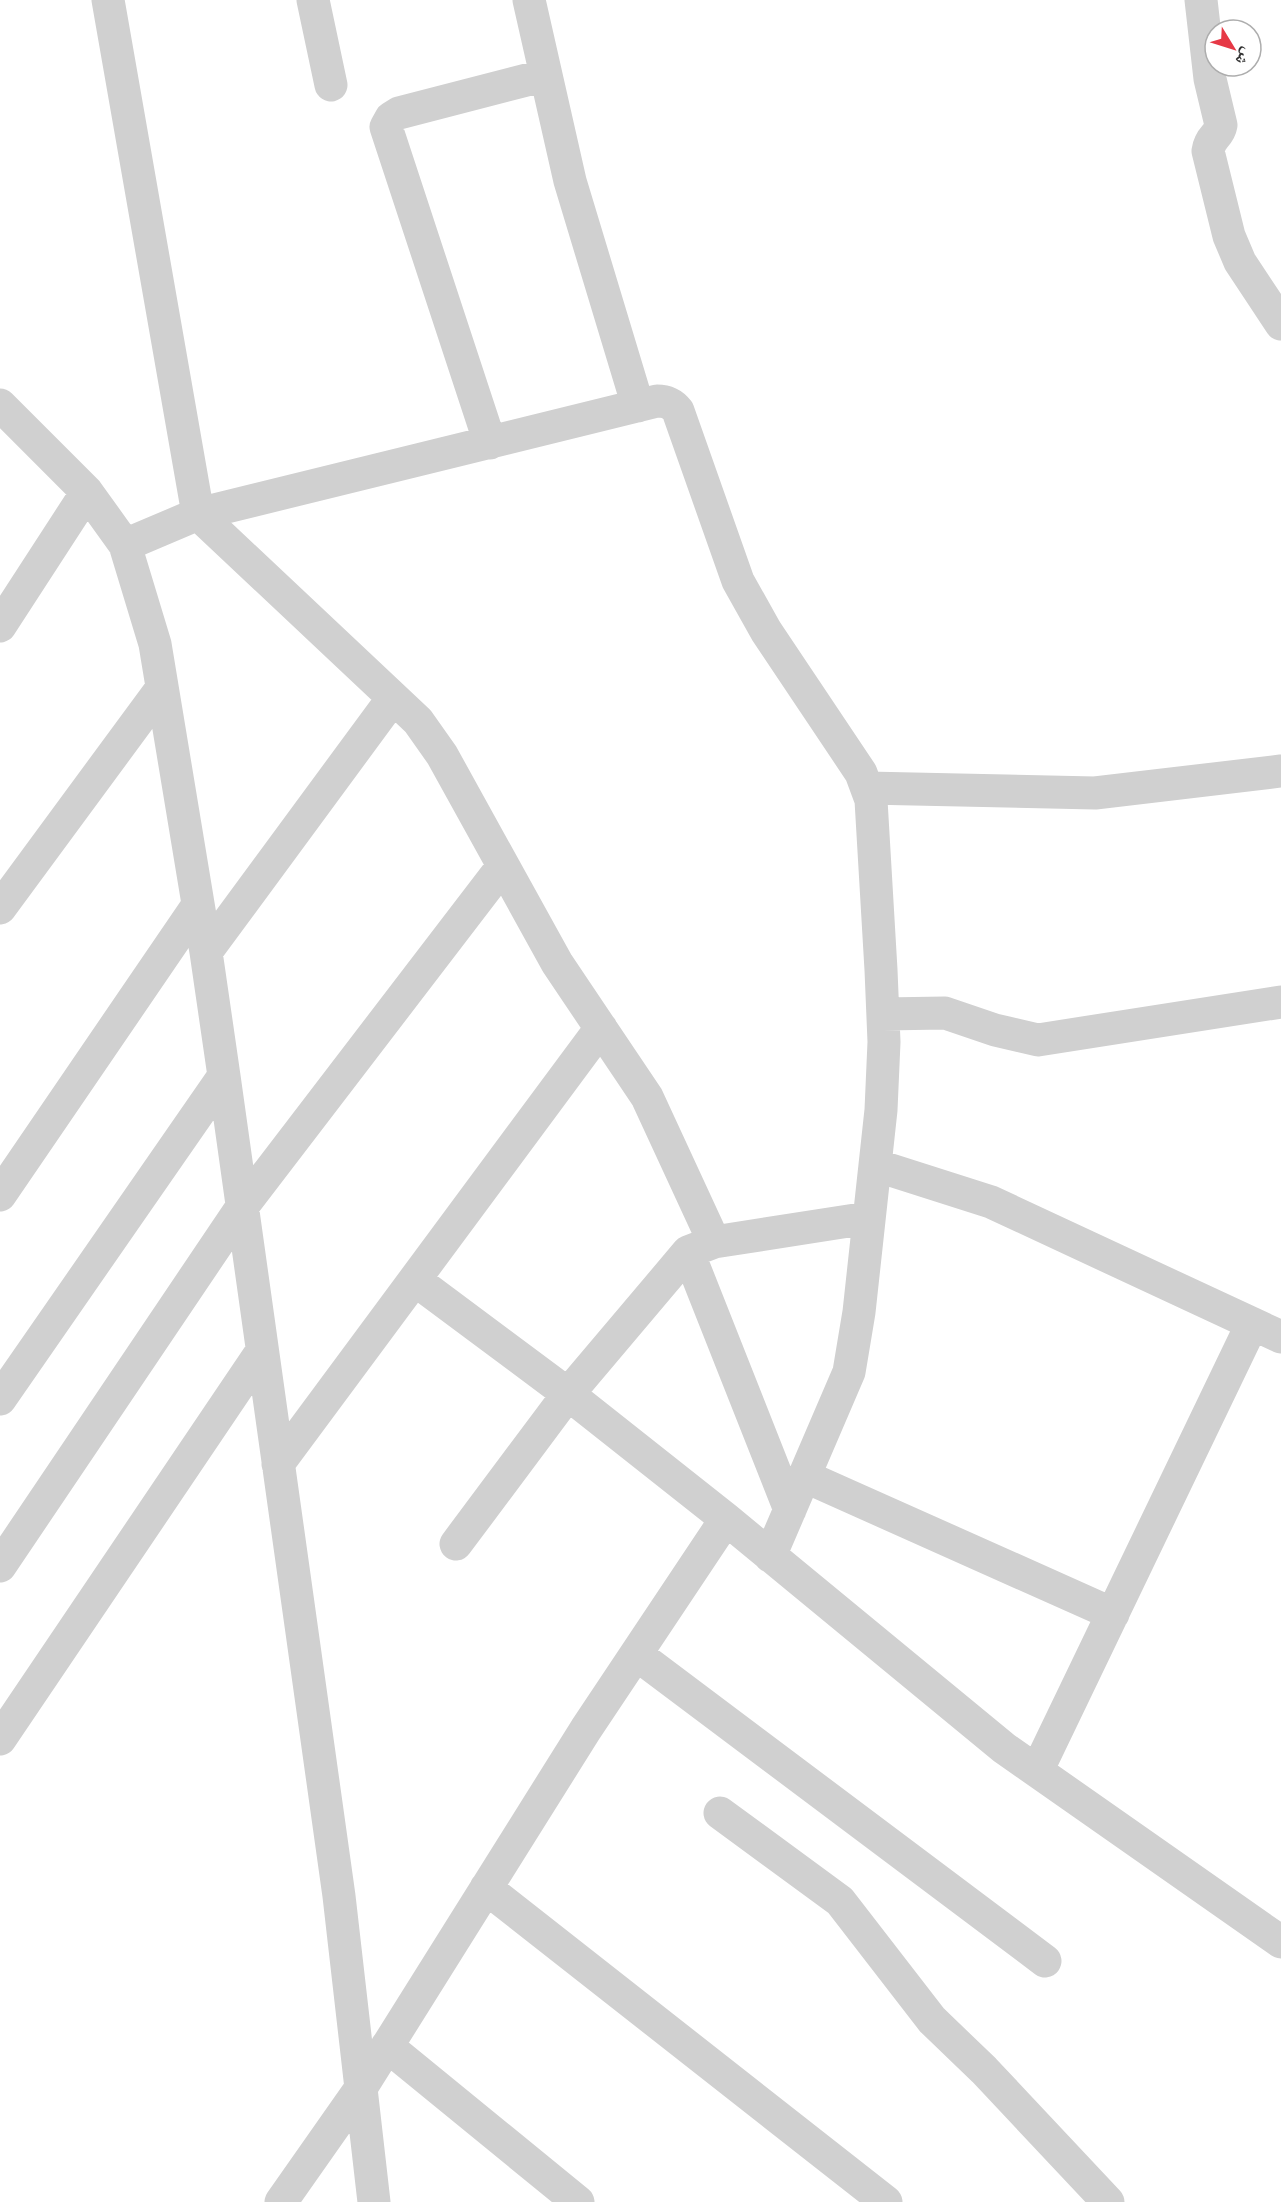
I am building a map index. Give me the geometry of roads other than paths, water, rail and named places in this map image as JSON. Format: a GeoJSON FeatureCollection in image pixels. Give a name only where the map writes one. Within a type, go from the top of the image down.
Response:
{"type":"FeatureCollection","features":[{"type":"Feature","properties":{"kind":"street"},"geometry":{"type":"LineString","coordinates":[[108,0],[198,514],[418,721],[442,754],[557,963],[647,1097],[701,1247],[790,1510]]}},
{"type":"Feature","properties":{"kind":"street"},"geometry":{"type":"LineString","coordinates":[[313,0],[331,85]]}},
{"type":"Feature","properties":{"kind":"street"},"geometry":{"type":"LineString","coordinates":[[529,0],[570,181],[638,406]]}},
{"type":"Feature","properties":{"kind":"street"},"geometry":{"type":"LineString","coordinates":[[1202,0],[1210,79],[1221,125],[1219,133],[1209,142],[1208,151],[1229,236],[1240,262],[1281,324]]}},
{"type":"Feature","properties":{"kind":"street"},"geometry":{"type":"LineString","coordinates":[[490,443],[386,127],[391,118],[399,113],[546,75]]}},
{"type":"Feature","properties":{"kind":"street"},"geometry":{"type":"LineString","coordinates":[[125,545],[198,514],[638,406],[665,401],[678,411],[738,581],[766,631],[861,773],[871,800],[883,1014],[881,1110],[859,1312],[849,1372],[770,1556]]}},
{"type":"Feature","properties":{"kind":"street"},"geometry":{"type":"LineString","coordinates":[[0,405],[87,492],[125,545],[155,644],[224,1076],[339,1896],[374,2202]]}},
{"type":"Feature","properties":{"kind":"street"},"geometry":{"type":"LineString","coordinates":[[0,626],[87,492]]}},
{"type":"Feature","properties":{"kind":"street"},"geometry":{"type":"LineString","coordinates":[[0,908],[162,688]]}},
{"type":"Feature","properties":{"kind":"street"},"geometry":{"type":"LineString","coordinates":[[206,952],[393,698]]}},
{"type":"Feature","properties":{"kind":"street"},"geometry":{"type":"LineString","coordinates":[[867,788],[1095,794],[1281,771]]}},
{"type":"Feature","properties":{"kind":"street"},"geometry":{"type":"LineString","coordinates":[[0,1566],[242,1208],[503,866]]}},
{"type":"Feature","properties":{"kind":"street"},"geometry":{"type":"LineString","coordinates":[[0,1195],[198,905]]}},
{"type":"Feature","properties":{"kind":"street"},"geometry":{"type":"LineString","coordinates":[[883,1014],[945,1013],[995,1030],[1038,1040],[1281,1002]]}},
{"type":"Feature","properties":{"kind":"street"},"geometry":{"type":"LineString","coordinates":[[278,1464],[601,1029]]}},
{"type":"Feature","properties":{"kind":"street"},"geometry":{"type":"LineString","coordinates":[[0,1399],[224,1076]]}},
{"type":"Feature","properties":{"kind":"street"},"geometry":{"type":"LineString","coordinates":[[875,1165],[991,1202],[1267,1331],[1113,1614],[1037,1771]]}},
{"type":"Feature","properties":{"kind":"street"},"geometry":{"type":"LineString","coordinates":[[456,1544],[568,1394],[701,1247],[868,1218]]}},
{"type":"Feature","properties":{"kind":"street"},"geometry":{"type":"LineString","coordinates":[[415,1280],[568,1394],[726,1519],[1004,1748],[1281,1942]]}},
{"type":"Feature","properties":{"kind":"street"},"geometry":{"type":"LineString","coordinates":[[0,1739],[262,1351]]}},
{"type":"Feature","properties":{"kind":"street"},"geometry":{"type":"LineString","coordinates":[[804,1476],[1113,1614]]}},
{"type":"Feature","properties":{"kind":"street"},"geometry":{"type":"LineString","coordinates":[[281,2202],[361,2088],[586,1729],[726,1519]]}},
{"type":"Feature","properties":{"kind":"street"},"geometry":{"type":"LineString","coordinates":[[636,1654],[1045,1961]]}},
{"type":"Feature","properties":{"kind":"street"},"geometry":{"type":"LineString","coordinates":[[720,1813],[840,1901],[932,2020],[984,2070],[1108,2202]]}},
{"type":"Feature","properties":{"kind":"street"},"geometry":{"type":"LineString","coordinates":[[486,1888],[886,2202]]}},
{"type":"Feature","properties":{"kind":"street"},"geometry":{"type":"LineString","coordinates":[[387,2046],[578,2202]]}}]}
